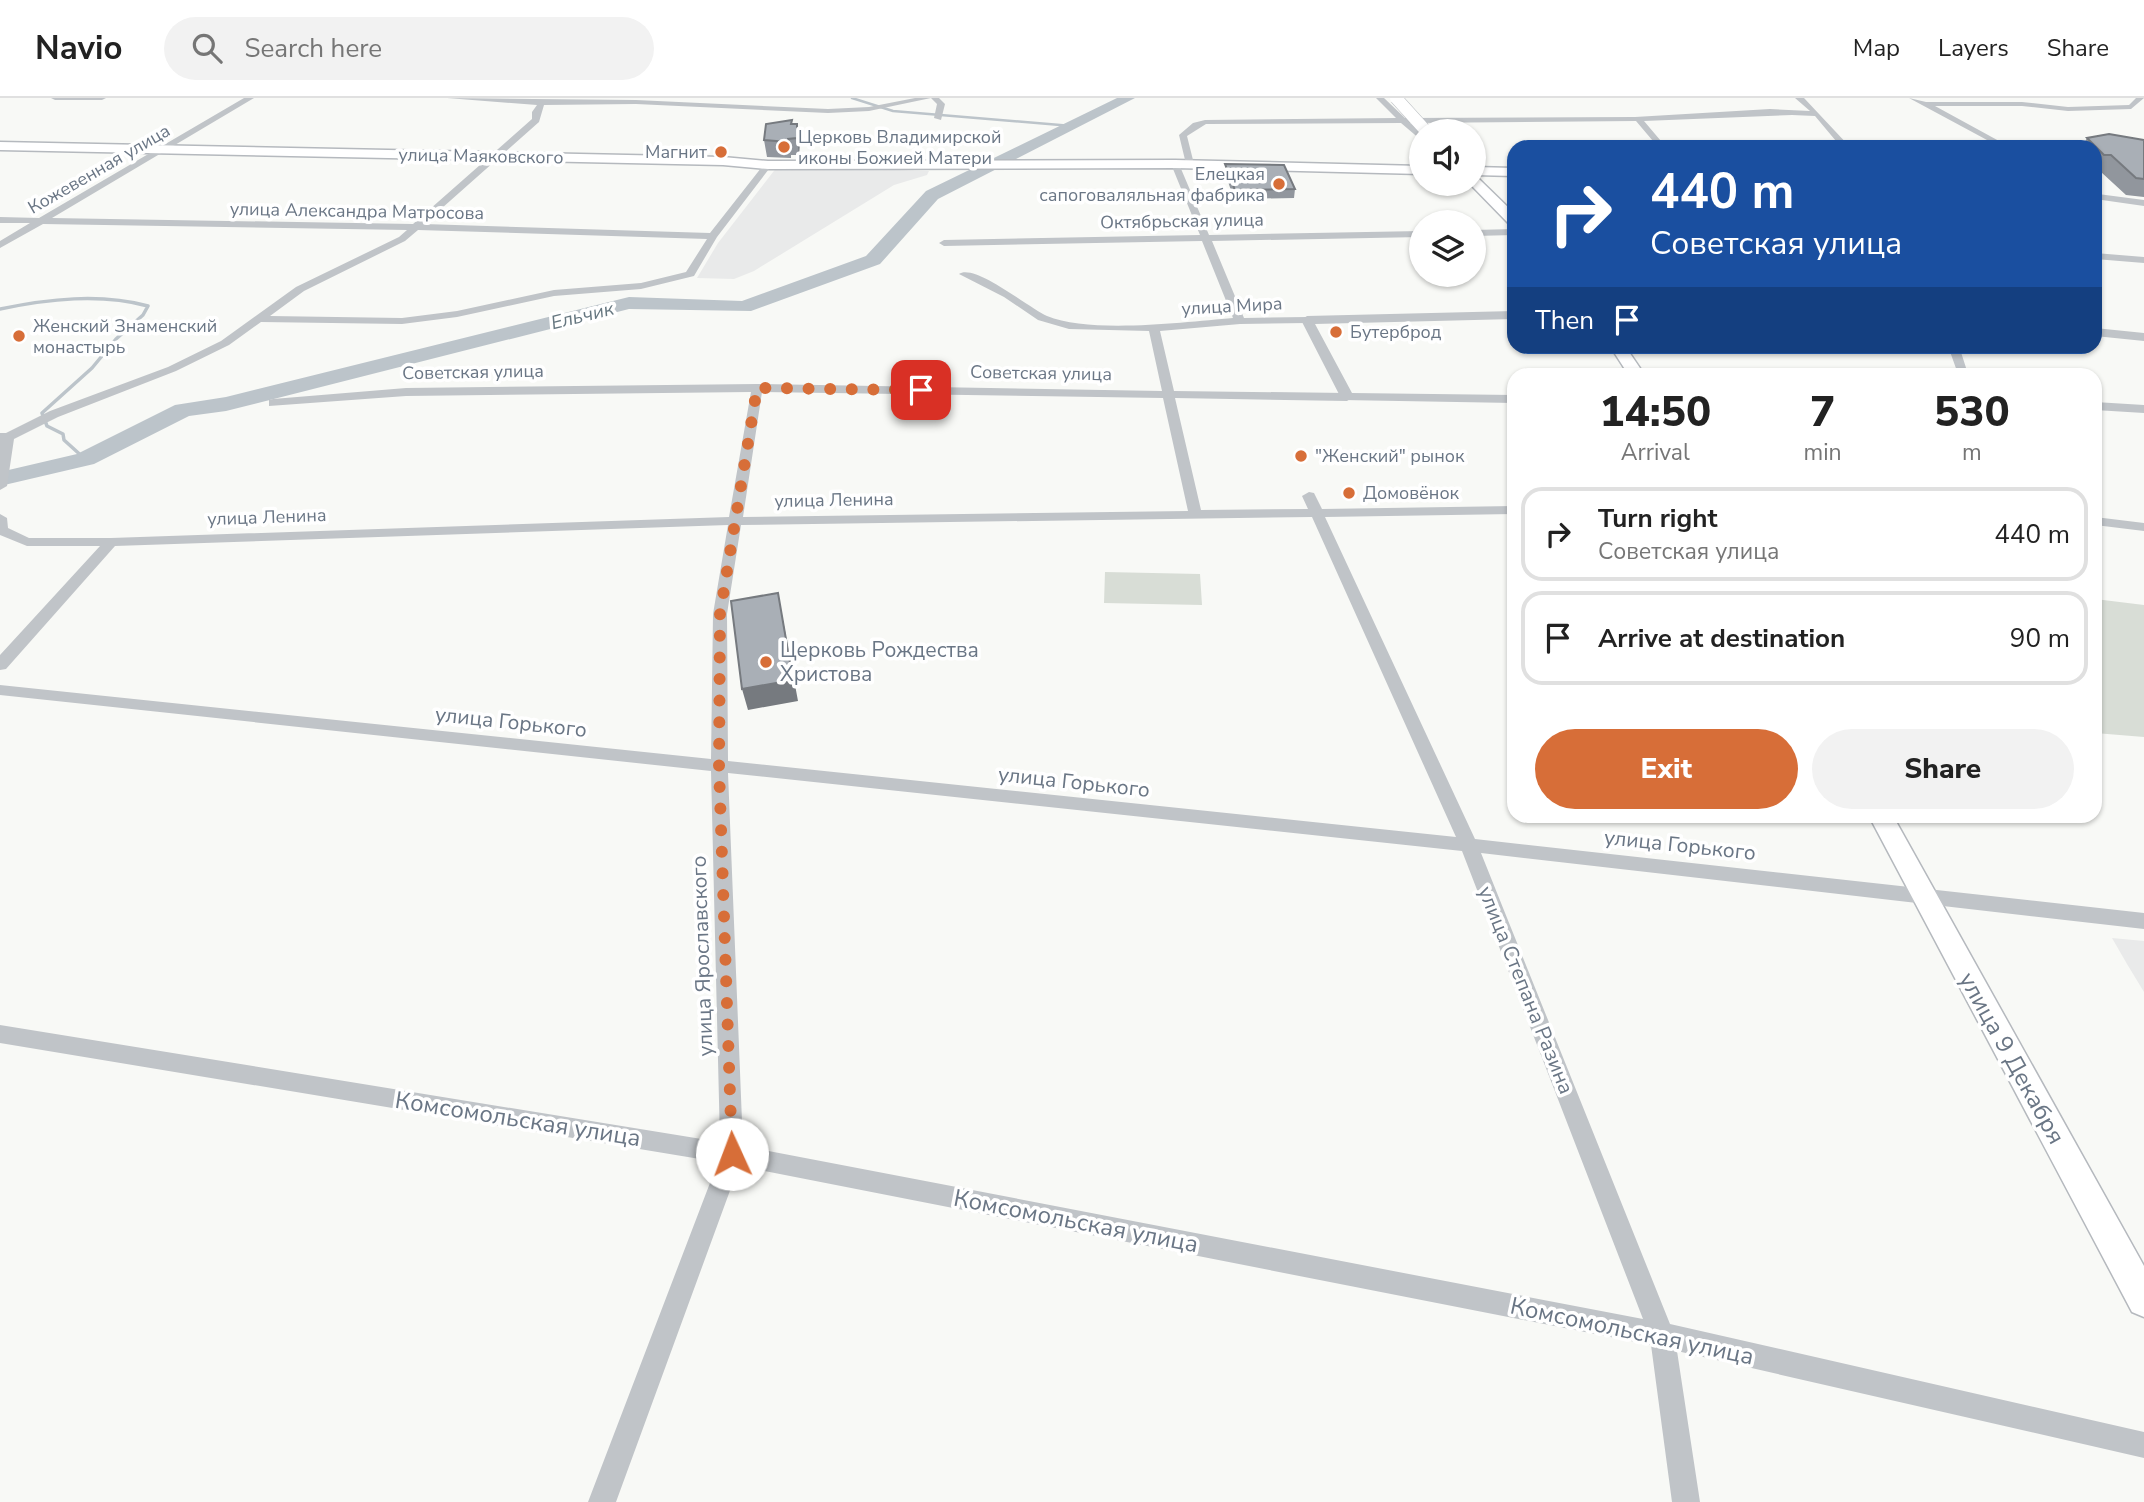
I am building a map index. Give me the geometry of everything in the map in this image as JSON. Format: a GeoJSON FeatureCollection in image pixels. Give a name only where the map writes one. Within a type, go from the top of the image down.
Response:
{"type":"FeatureCollection","features":[{"type":"Feature","properties":{"kind":"main road"},"geometry":{"type":"LineString","coordinates":[[1396,98],[1415,119]]}},
{"type":"Feature","properties":{"kind":"main road","name":"улица Маяковского"},"geometry":{"type":"LineString","coordinates":[[0,146],[723,161],[768,165],[1175,164]]}},
{"type":"Feature","properties":{"kind":"main road"},"geometry":{"type":"LineString","coordinates":[[1175,164],[1409,170]]}},
{"type":"Feature","properties":{"kind":"main road"},"geometry":{"type":"LineString","coordinates":[[1486,171],[1507,172]]}},
{"type":"Feature","properties":{"kind":"main road"},"geometry":{"type":"LineString","coordinates":[[1486,193],[1507,214]]}},
{"type":"Feature","properties":{"kind":"main road","name":"улица 9 Декабря"},"geometry":{"type":"LineString","coordinates":[[1885,823],[2144,1300]]}},
{"type":"Feature","properties":{"kind":"street"},"geometry":{"type":"LineString","coordinates":[[55,98],[102,98]]}},
{"type":"Feature","properties":{"kind":"street","name":"Кожевенная улица"},"geometry":{"type":"LineString","coordinates":[[0,245],[167,149],[218,114],[250,98]]}},
{"type":"Feature","properties":{"kind":"street"},"geometry":{"type":"LineString","coordinates":[[451,98],[828,111],[869,109],[927,98]]}},
{"type":"Feature","properties":{"kind":"street"},"geometry":{"type":"LineString","coordinates":[[935,98],[941,104],[938,118]]}},
{"type":"Feature","properties":{"kind":"street"},"geometry":{"type":"LineString","coordinates":[[1380,98],[1409,127]]}},
{"type":"Feature","properties":{"kind":"street"},"geometry":{"type":"LineString","coordinates":[[1799,98],[1839,140]]}},
{"type":"Feature","properties":{"kind":"street"},"geometry":{"type":"LineString","coordinates":[[1913,98],[1993,140]]}},
{"type":"Feature","properties":{"kind":"street"},"geometry":{"type":"LineString","coordinates":[[1924,104],[2022,104],[2093,109],[2131,107],[2140,98]]}},
{"type":"Feature","properties":{"kind":"street"},"geometry":{"type":"LineString","coordinates":[[0,486],[5,463],[4,437],[54,414],[172,369],[225,343],[300,289],[402,239],[536,120],[542,103]]}},
{"type":"Feature","properties":{"kind":"street"},"geometry":{"type":"LineString","coordinates":[[1190,164],[1183,135],[1205,122],[1399,118],[1638,119],[1766,111],[1815,114]]}},
{"type":"Feature","properties":{"kind":"street"},"geometry":{"type":"LineString","coordinates":[[1638,119],[1656,140]]}},
{"type":"Feature","properties":{"kind":"street"},"geometry":{"type":"LineString","coordinates":[[1175,164],[1240,321]]}},
{"type":"Feature","properties":{"kind":"street"},"geometry":{"type":"LineString","coordinates":[[260,319],[402,321],[457,314],[554,293],[641,286],[690,274],[713,236],[768,165]]}},
{"type":"Feature","properties":{"kind":"street"},"geometry":{"type":"LineString","coordinates":[[2102,197],[2144,203]]}},
{"type":"Feature","properties":{"kind":"street","name":"улица Александра Матросова"},"geometry":{"type":"LineString","coordinates":[[0,220],[414,227],[713,236]]}},
{"type":"Feature","properties":{"kind":"street"},"geometry":{"type":"LineString","coordinates":[[1486,233],[1507,232]]}},
{"type":"Feature","properties":{"kind":"street","name":"Октябрьская улица"},"geometry":{"type":"LineString","coordinates":[[944,243],[1409,234]]}},
{"type":"Feature","properties":{"kind":"street"},"geometry":{"type":"LineString","coordinates":[[2102,257],[2144,260]]}},
{"type":"Feature","properties":{"kind":"street","name":"улица Мира"},"geometry":{"type":"LineString","coordinates":[[964,274],[1008,295],[1042,318],[1060,323],[1153,328],[1356,316],[1507,315]]}},
{"type":"Feature","properties":{"kind":"street"},"geometry":{"type":"LineString","coordinates":[[1307,320],[1347,397]]}},
{"type":"Feature","properties":{"kind":"street"},"geometry":{"type":"LineString","coordinates":[[1153,328],[1195,514]]}},
{"type":"Feature","properties":{"kind":"street"},"geometry":{"type":"LineString","coordinates":[[2102,333],[2144,337]]}},
{"type":"Feature","properties":{"kind":"street","name":"Советская улица"},"geometry":{"type":"LineString","coordinates":[[273,403],[406,391],[757,388],[1507,399]]}},
{"type":"Feature","properties":{"kind":"street","name":"улица Ярославского"},"geometry":{"type":"LineString","coordinates":[[602,1502],[732,1154],[719,768],[720,614],[757,388]]}},
{"type":"Feature","properties":{"kind":"street"},"geometry":{"type":"LineString","coordinates":[[2102,406],[2144,409]]}},
{"type":"Feature","properties":{"kind":"street","name":"улица Ленина"},"geometry":{"type":"LineString","coordinates":[[0,519],[1,530],[27,542],[111,542],[737,520],[1195,514],[1314,505],[1507,510]]}},
{"type":"Feature","properties":{"kind":"street","name":"улица Степана Разина"},"geometry":{"type":"LineString","coordinates":[[1314,505],[1469,845],[1662,1335],[1686,1502]]}},
{"type":"Feature","properties":{"kind":"street"},"geometry":{"type":"LineString","coordinates":[[2102,523],[2144,527]]}},
{"type":"Feature","properties":{"kind":"street"},"geometry":{"type":"LineString","coordinates":[[0,665],[111,542]]}},
{"type":"Feature","properties":{"kind":"street","name":"улица Горького"},"geometry":{"type":"LineString","coordinates":[[0,690],[719,768],[1469,845],[2144,921]]}},
{"type":"Feature","properties":{"kind":"street","name":"Комсомольская улица"},"geometry":{"type":"LineString","coordinates":[[0,1034],[732,1154],[1662,1335],[2144,1446]]}},
{"type":"Feature","properties":{"kind":"shaded area"},"geometry":{"type":"Polygon","coordinates":[[[777,167],[929,171],[927,175],[894,185],[754,271],[734,279],[697,278],[718,243],[777,167]]]}},
{"type":"Feature","properties":{"kind":"shaded area"},"geometry":{"type":"Polygon","coordinates":[[[1105,572],[1200,574],[1202,605],[1104,603],[1105,572]]]}},
{"type":"Feature","properties":{"kind":"shaded area"},"geometry":{"type":"Polygon","coordinates":[[[2102,600],[2144,605],[2144,737],[2102,734],[2102,600]]]}},
{"type":"Feature","properties":{"kind":"shaded area"},"geometry":{"type":"Polygon","coordinates":[[[2112,938],[2144,941],[2144,992],[2127,964],[2112,938]]]}},
{"type":"Feature","properties":{"kind":"building"},"geometry":{"type":"Polygon","coordinates":[[[792,120],[791,124],[797,124],[797,138],[788,139],[788,142],[764,140],[766,124],[792,120]]]}},
{"type":"Feature","properties":{"kind":"building"},"geometry":{"type":"Polygon","coordinates":[[[2109,134],[2144,140],[2144,179],[2136,178],[2111,155],[2104,155],[2102,140],[2087,138],[2109,134]]]}},
{"type":"Feature","properties":{"kind":"building"},"geometry":{"type":"Polygon","coordinates":[[[1225,164],[1284,165],[1295,189],[1235,190],[1225,164]]]}},
{"type":"Feature","properties":{"kind":"building","name":"Церковь Рождества Христова"},"geometry":{"type":"Polygon","coordinates":[[[778,593],[793,680],[742,689],[731,601],[778,593]]]}},
{"type":"Feature","properties":{"kind":"waterway"},"geometry":{"type":"LineString","coordinates":[[852,98],[893,111],[1072,126]]}},
{"type":"Feature","properties":{"kind":"waterway","name":"Ельчик"},"geometry":{"type":"LineString","coordinates":[[0,479],[85,459],[183,410],[226,404],[629,303],[744,307],[873,260],[932,195],[1128,98]]}},
{"type":"Feature","properties":{"kind":"waterway"},"geometry":{"type":"LineString","coordinates":[[0,309],[74,299],[111,300],[148,306],[143,315],[116,339],[92,368],[42,413],[47,426],[63,434],[64,440],[85,459]]}},
{"type":"Feature","properties":{"kind":"place","name":"Церковь Владимирской иконы Божией Матери"},"geometry":{"type":"Point","coordinates":[784,147]}},
{"type":"Feature","properties":{"kind":"place","name":"Магнит"},"geometry":{"type":"Point","coordinates":[721,152]}},
{"type":"Feature","properties":{"kind":"place","name":"Елецкая сапоговаляльная фабрика"},"geometry":{"type":"Point","coordinates":[1279,184]}},
{"type":"Feature","properties":{"kind":"place","name":"Бутерброд"},"geometry":{"type":"Point","coordinates":[1336,332]}},
{"type":"Feature","properties":{"kind":"place","name":"Женский Знаменский монастырь"},"geometry":{"type":"Point","coordinates":[19,336]}},
{"type":"Feature","properties":{"kind":"place","name":"\"Женский\" рынок"},"geometry":{"type":"Point","coordinates":[1301,456]}},
{"type":"Feature","properties":{"kind":"place","name":"Домовёнок"},"geometry":{"type":"Point","coordinates":[1349,493]}},
{"type":"Feature","properties":{"kind":"place","name":"Церковь Рождества Христова"},"geometry":{"type":"Point","coordinates":[766,662]}},
{"type":"Feature","properties":{"kind":"route"},"geometry":{"type":"LineString","coordinates":[[732,1154],[719,768],[720,614],[757,388],[921,390]]}}]}
